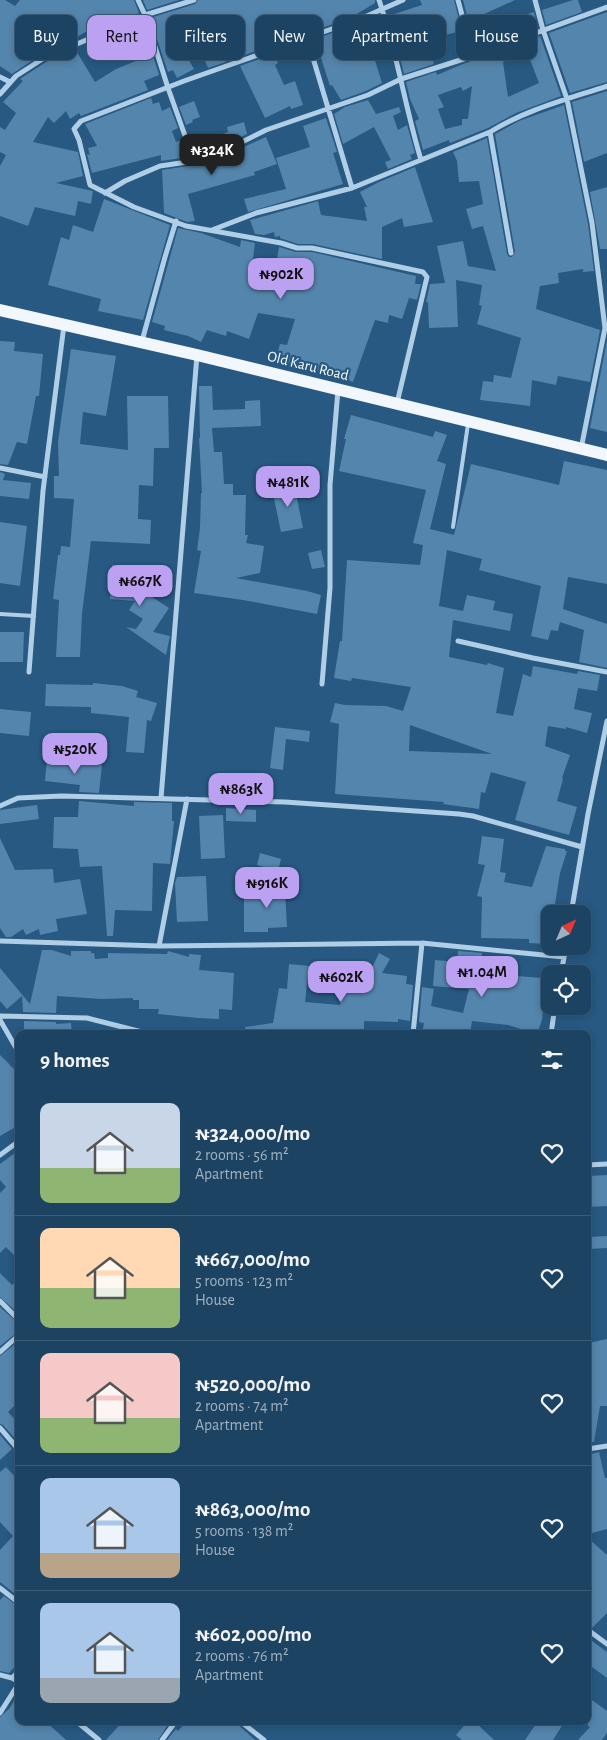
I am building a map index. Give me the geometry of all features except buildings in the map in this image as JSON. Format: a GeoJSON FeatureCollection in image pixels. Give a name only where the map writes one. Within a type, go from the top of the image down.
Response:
{"type":"FeatureCollection","features":[{"type":"Feature","properties":{"kind":"main road","name":"Old Karu Road"},"geometry":{"type":"LineString","coordinates":[[0,310],[197,355],[607,455]]}},
{"type":"Feature","properties":{"kind":"street"},"geometry":{"type":"LineString","coordinates":[[138,0],[145,15],[194,0]]}},
{"type":"Feature","properties":{"kind":"street"},"geometry":{"type":"LineString","coordinates":[[379,0],[401,79],[409,121],[421,160]]}},
{"type":"Feature","properties":{"kind":"street"},"geometry":{"type":"LineString","coordinates":[[323,32],[360,19],[403,0]]}},
{"type":"Feature","properties":{"kind":"street"},"geometry":{"type":"LineString","coordinates":[[458,0],[462,15]]}},
{"type":"Feature","properties":{"kind":"street"},"geometry":{"type":"LineString","coordinates":[[536,0],[543,30],[567,99],[592,224],[605,328],[581,449]]}},
{"type":"Feature","properties":{"kind":"street"},"geometry":{"type":"LineString","coordinates":[[537,32],[607,7]]}},
{"type":"Feature","properties":{"kind":"street"},"geometry":{"type":"LineString","coordinates":[[0,94],[16,76],[44,58],[87,40]]}},
{"type":"Feature","properties":{"kind":"street"},"geometry":{"type":"LineString","coordinates":[[156,50],[194,161]]}},
{"type":"Feature","properties":{"kind":"street"},"geometry":{"type":"LineString","coordinates":[[255,57],[81,120],[74,129],[80,140],[90,185],[134,207],[186,226],[281,243],[296,248],[312,248],[423,272],[427,277],[396,404]]}},
{"type":"Feature","properties":{"kind":"street"},"geometry":{"type":"LineString","coordinates":[[314,60],[352,188]]}},
{"type":"Feature","properties":{"kind":"street"},"geometry":{"type":"LineString","coordinates":[[105,193],[124,181],[160,166],[194,161],[224,151],[266,130],[368,95],[401,79],[460,60]]}},
{"type":"Feature","properties":{"kind":"street"},"geometry":{"type":"LineString","coordinates":[[0,77],[10,82]]}},
{"type":"Feature","properties":{"kind":"street"},"geometry":{"type":"LineString","coordinates":[[211,231],[256,213],[352,188],[490,132],[506,122],[607,86]]}},
{"type":"Feature","properties":{"kind":"street"},"geometry":{"type":"LineString","coordinates":[[490,132],[511,253]]}},
{"type":"Feature","properties":{"kind":"street"},"geometry":{"type":"LineString","coordinates":[[142,343],[176,222]]}},
{"type":"Feature","properties":{"kind":"street"},"geometry":{"type":"LineString","coordinates":[[29,672],[45,477],[64,325]]}},
{"type":"Feature","properties":{"kind":"street"},"geometry":{"type":"LineString","coordinates":[[161,798],[197,355]]}},
{"type":"Feature","properties":{"kind":"street"},"geometry":{"type":"LineString","coordinates":[[322,684],[330,588],[330,485],[338,390]]}},
{"type":"Feature","properties":{"kind":"street"},"geometry":{"type":"LineString","coordinates":[[0,468],[45,477]]}},
{"type":"Feature","properties":{"kind":"street"},"geometry":{"type":"LineString","coordinates":[[458,641],[607,672]]}},
{"type":"Feature","properties":{"kind":"street"},"geometry":{"type":"LineString","coordinates":[[572,905],[607,721]]}},
{"type":"Feature","properties":{"kind":"street"},"geometry":{"type":"LineString","coordinates":[[0,806],[18,798],[61,796],[285,802],[459,814],[473,816],[582,847]]}},
{"type":"Feature","properties":{"kind":"street"},"geometry":{"type":"LineString","coordinates":[[160,946],[187,799]]}},
{"type":"Feature","properties":{"kind":"street"},"geometry":{"type":"LineString","coordinates":[[0,941],[160,946],[422,943],[564,957],[563,965]]}},
{"type":"Feature","properties":{"kind":"street"},"geometry":{"type":"LineString","coordinates":[[413,1030],[422,943]]}},
{"type":"Feature","properties":{"kind":"street"},"geometry":{"type":"LineString","coordinates":[[552,1030],[554,1015]]}},
{"type":"Feature","properties":{"kind":"street"},"geometry":{"type":"LineString","coordinates":[[15,1046],[0,1018],[87,1018],[134,1030]]}},
{"type":"Feature","properties":{"kind":"street"},"geometry":{"type":"LineString","coordinates":[[0,1156],[15,1144]]}},
{"type":"Feature","properties":{"kind":"street"},"geometry":{"type":"LineString","coordinates":[[591,1165],[607,1164]]}},
{"type":"Feature","properties":{"kind":"street"},"geometry":{"type":"LineString","coordinates":[[0,1301],[15,1316]]}},
{"type":"Feature","properties":{"kind":"street"},"geometry":{"type":"LineString","coordinates":[[0,1352],[15,1339]]}},
{"type":"Feature","properties":{"kind":"street"},"geometry":{"type":"LineString","coordinates":[[0,1428],[15,1445]]}},
{"type":"Feature","properties":{"kind":"street"},"geometry":{"type":"LineString","coordinates":[[591,1449],[607,1446]]}},
{"type":"Feature","properties":{"kind":"street"},"geometry":{"type":"LineString","coordinates":[[0,1588],[15,1600]]}},
{"type":"Feature","properties":{"kind":"street"},"geometry":{"type":"LineString","coordinates":[[591,1632],[607,1644]]}},
{"type":"Feature","properties":{"kind":"street"},"geometry":{"type":"LineString","coordinates":[[0,1675],[15,1680]]}},
{"type":"Feature","properties":{"kind":"street"},"geometry":{"type":"LineString","coordinates":[[12,1678],[15,1675]]}},
{"type":"Feature","properties":{"kind":"street"},"geometry":{"type":"LineString","coordinates":[[0,1713],[15,1689]]}},
{"type":"Feature","properties":{"kind":"street"},"geometry":{"type":"LineString","coordinates":[[81,1725],[99,1740]]}},
{"type":"Feature","properties":{"kind":"street"},"geometry":{"type":"LineString","coordinates":[[162,1740],[173,1725]]}},
{"type":"Feature","properties":{"kind":"street"},"geometry":{"type":"LineString","coordinates":[[245,1725],[264,1740]]}},
{"type":"Feature","properties":{"kind":"lane"},"geometry":{"type":"LineString","coordinates":[[454,527],[468,422]]}},
{"type":"Feature","properties":{"kind":"lane"},"geometry":{"type":"LineString","coordinates":[[0,614],[34,616]]}}]}
